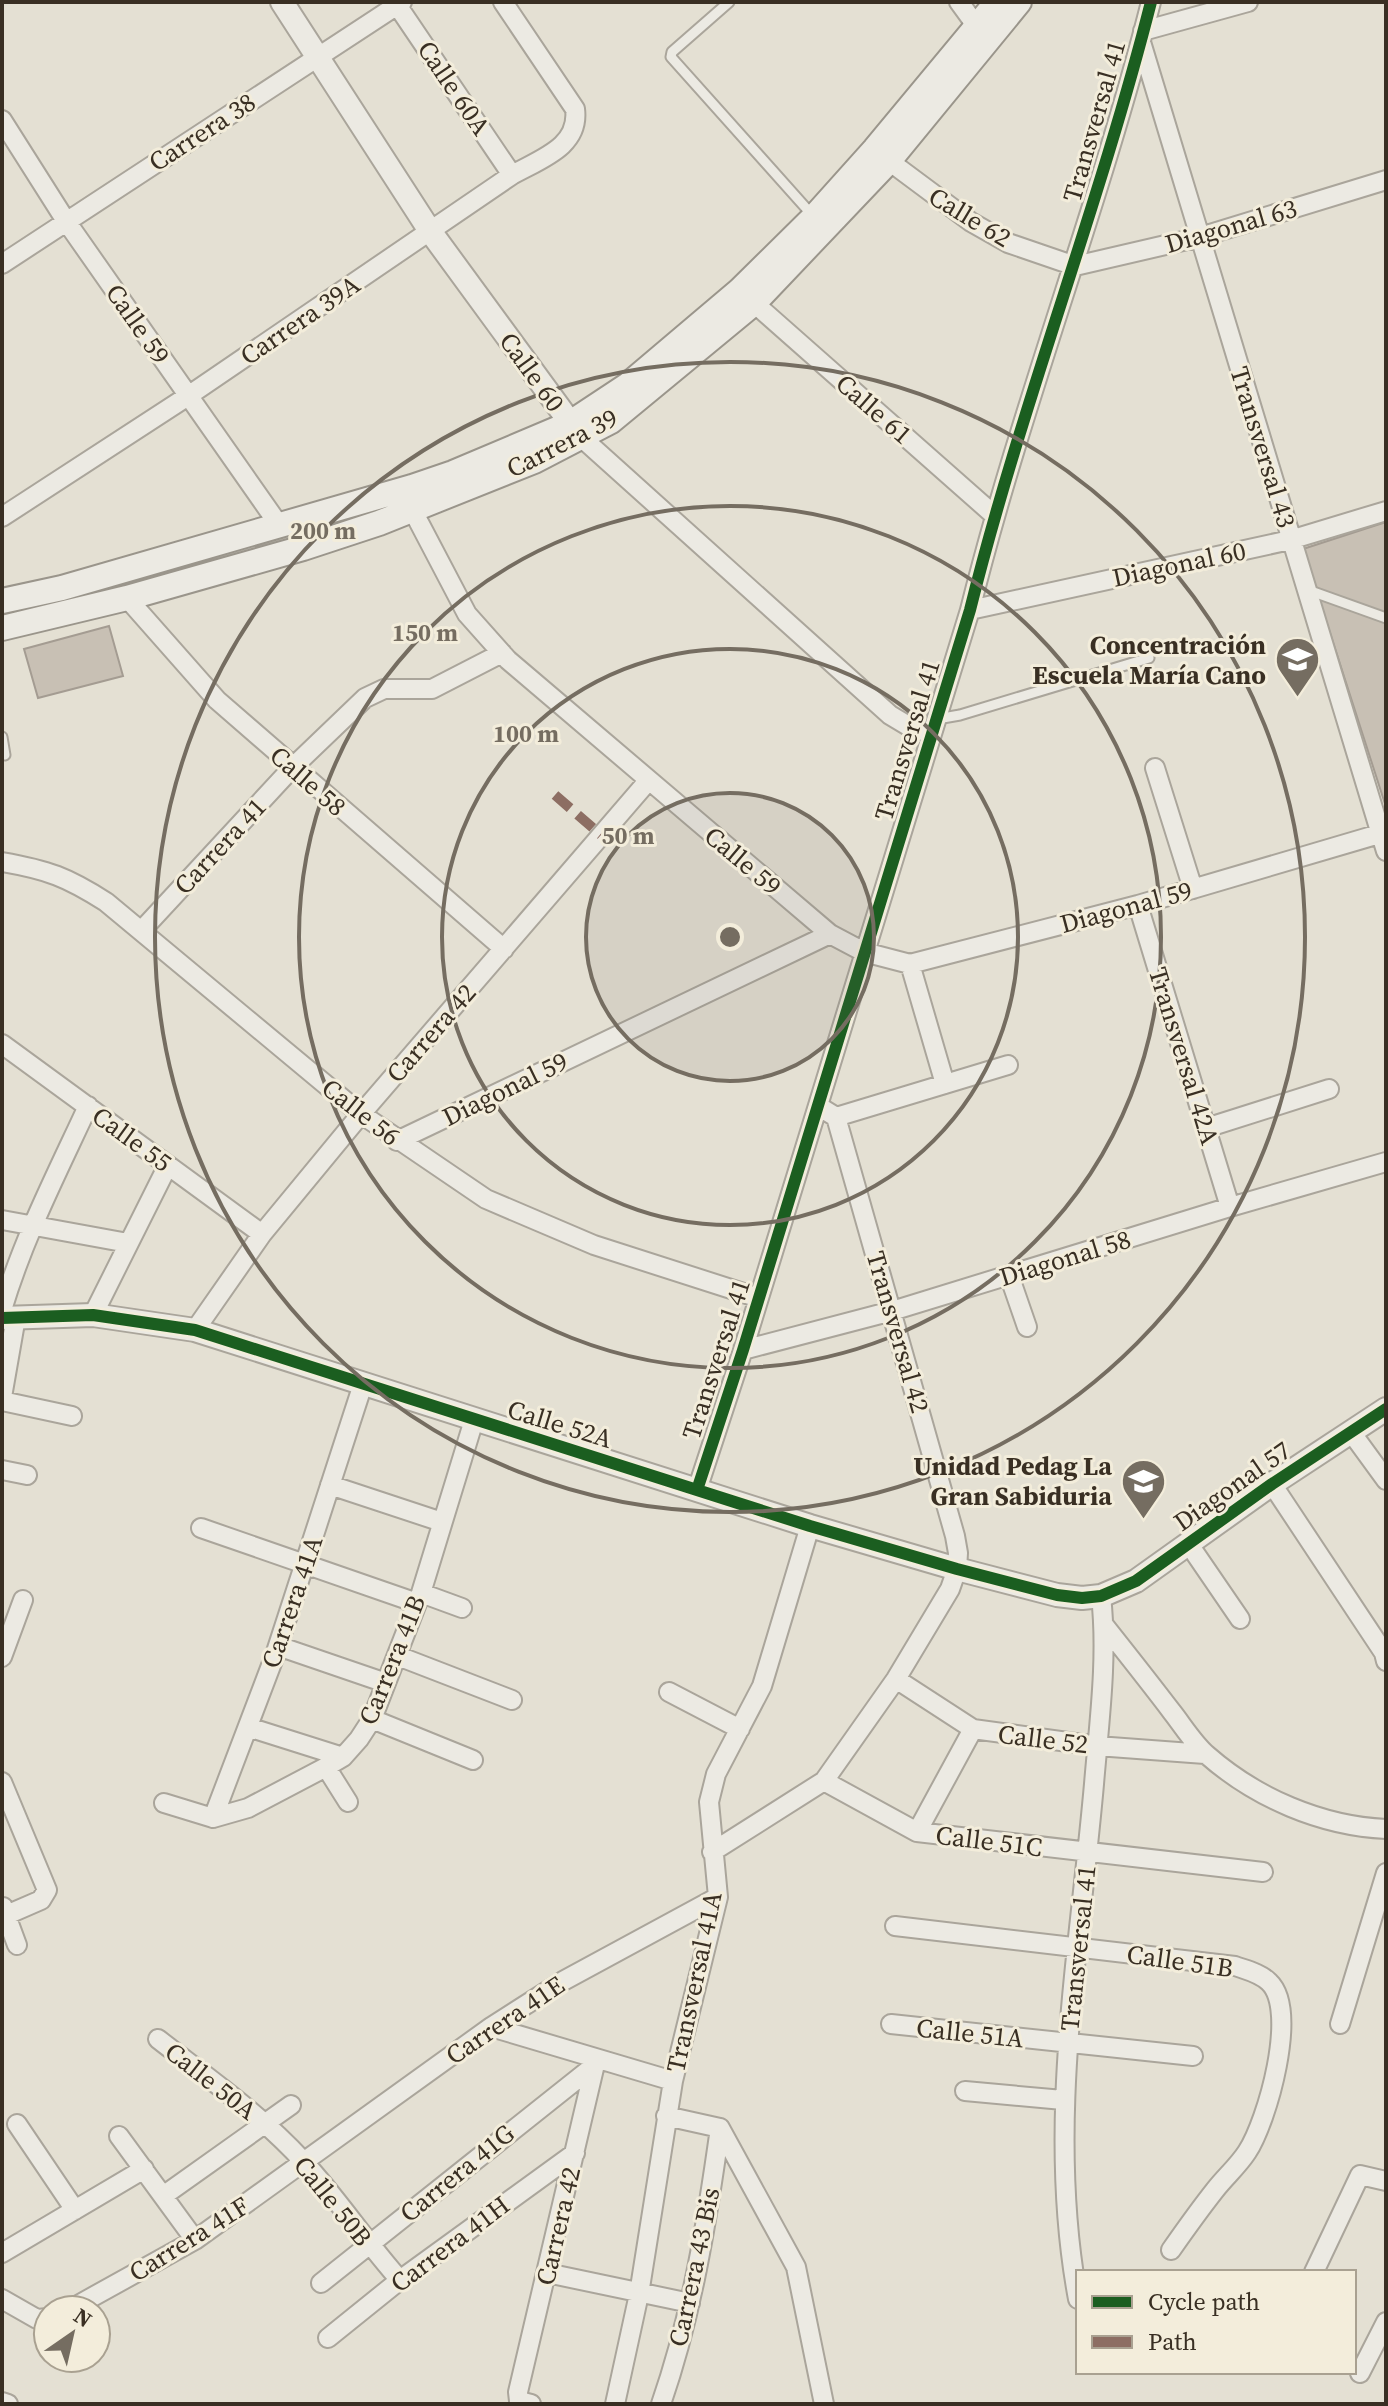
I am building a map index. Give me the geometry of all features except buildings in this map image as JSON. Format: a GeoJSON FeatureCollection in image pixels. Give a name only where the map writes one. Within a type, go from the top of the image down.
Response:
{"type":"FeatureCollection","features":[{"type":"Feature","properties":{"kind":"main road","name":"Carrera 39"},"geometry":{"type":"LineString","coordinates":[[981,34],[997,2]]}},
{"type":"Feature","properties":{"kind":"main road","name":"Carrera 39"},"geometry":{"type":"LineString","coordinates":[[2,601],[62,588],[364,502],[576,431],[640,400],[754,303],[981,34],[1019,2]]}},
{"type":"Feature","properties":{"kind":"main road","name":"Carrera 39"},"geometry":{"type":"LineString","coordinates":[[2,628],[127,598],[303,548],[413,511],[534,461],[576,431],[601,405],[739,291],[881,156]]}},
{"type":"Feature","properties":{"kind":"street","name":"Calle 60"},"geometry":{"type":"LineString","coordinates":[[282,2],[430,231],[576,431],[890,715],[910,727],[934,726]]}},
{"type":"Feature","properties":{"kind":"street","name":"Carrera 39A"},"geometry":{"type":"LineString","coordinates":[[2,517],[188,396],[512,175],[564,145],[577,124],[575,109],[503,2]]}},
{"type":"Feature","properties":{"kind":"street"},"geometry":{"type":"LineString","coordinates":[[959,2],[981,34]]}},
{"type":"Feature","properties":{"kind":"street","name":"Transversal 41"},"geometry":{"type":"LineString","coordinates":[[697,1490],[743,1350],[970,610],[994,515],[1075,266],[1151,2]]}},
{"type":"Feature","properties":{"kind":"street"},"geometry":{"type":"LineString","coordinates":[[1142,37],[1248,2]]}},
{"type":"Feature","properties":{"kind":"street","name":"Carrera 38"},"geometry":{"type":"LineString","coordinates":[[2,264],[398,3]]}},
{"type":"Feature","properties":{"kind":"street","name":"Calle 60A"},"geometry":{"type":"LineString","coordinates":[[398,3],[512,175]]}},
{"type":"Feature","properties":{"kind":"street","name":"Transversal 43"},"geometry":{"type":"LineString","coordinates":[[1142,37],[1290,540],[1384,839]]}},
{"type":"Feature","properties":{"kind":"street","name":"Calle 59"},"geometry":{"type":"LineString","coordinates":[[2,120],[66,221],[279,525]]}},
{"type":"Feature","properties":{"kind":"street","name":"Calle 62"},"geometry":{"type":"LineString","coordinates":[[881,156],[971,222],[1008,243],[1075,266]]}},
{"type":"Feature","properties":{"kind":"street","name":"Diagonal 63"},"geometry":{"type":"LineString","coordinates":[[1075,266],[1200,237],[1386,180]]}},
{"type":"Feature","properties":{"kind":"street","name":"Calle 61"},"geometry":{"type":"LineString","coordinates":[[754,303],[994,515]]}},
{"type":"Feature","properties":{"kind":"street","name":"Calle 59"},"geometry":{"type":"LineString","coordinates":[[413,511],[467,614],[502,653],[830,934],[864,952]]}},
{"type":"Feature","properties":{"kind":"street","name":"Diagonal 60"},"geometry":{"type":"LineString","coordinates":[[970,610],[1290,540],[1386,511]]}},
{"type":"Feature","properties":{"kind":"street","name":"Calle 58"},"geometry":{"type":"LineString","coordinates":[[127,598],[217,700],[504,949]]}},
{"type":"Feature","properties":{"kind":"street","name":"Carrera 41"},"geometry":{"type":"LineString","coordinates":[[142,930],[292,768],[365,698],[384,689],[432,689],[502,653]]}},
{"type":"Feature","properties":{"kind":"street"},"geometry":{"type":"LineString","coordinates":[[1155,768],[1193,889]]}},
{"type":"Feature","properties":{"kind":"street","name":"Carrera 42"},"geometry":{"type":"LineString","coordinates":[[195,1330],[262,1234],[361,1114],[648,781]]}},
{"type":"Feature","properties":{"kind":"street","name":"Diagonal 59"},"geometry":{"type":"LineString","coordinates":[[864,952],[910,964],[1384,839]]}},
{"type":"Feature","properties":{"kind":"street","name":"Calle 56"},"geometry":{"type":"LineString","coordinates":[[2,862],[33,867],[69,879],[142,930],[361,1114],[486,1199],[594,1245],[759,1298]]}},
{"type":"Feature","properties":{"kind":"street","name":"Transversal 42A"},"geometry":{"type":"LineString","coordinates":[[1138,905],[1230,1207]]}},
{"type":"Feature","properties":{"kind":"street","name":"Diagonal 59"},"geometry":{"type":"LineString","coordinates":[[397,1141],[830,934]]}},
{"type":"Feature","properties":{"kind":"street"},"geometry":{"type":"LineString","coordinates":[[910,964],[945,1084]]}},
{"type":"Feature","properties":{"kind":"street","name":"Calle 55"},"geometry":{"type":"LineString","coordinates":[[4,1051],[88,1106],[262,1234]]}},
{"type":"Feature","properties":{"kind":"street"},"geometry":{"type":"LineString","coordinates":[[818,1106],[836,1117],[1008,1065]]}},
{"type":"Feature","properties":{"kind":"street"},"geometry":{"type":"LineString","coordinates":[[1206,1128],[1329,1089]]}},
{"type":"Feature","properties":{"kind":"street"},"geometry":{"type":"LineString","coordinates":[[72,1416],[2,1399],[13,1273],[88,1106]]}},
{"type":"Feature","properties":{"kind":"street","name":"Transversal 42"},"geometry":{"type":"LineString","coordinates":[[836,1117],[955,1536],[957,1569]]}},
{"type":"Feature","properties":{"kind":"street","name":"Diagonal 58"},"geometry":{"type":"LineString","coordinates":[[743,1350],[892,1311],[1386,1162]]}},
{"type":"Feature","properties":{"kind":"street"},"geometry":{"type":"LineString","coordinates":[[93,1315],[168,1165]]}},
{"type":"Feature","properties":{"kind":"street"},"geometry":{"type":"LineString","coordinates":[[2,1220],[128,1243]]}},
{"type":"Feature","properties":{"kind":"street"},"geometry":{"type":"LineString","coordinates":[[1009,1275],[1027,1327]]}},
{"type":"Feature","properties":{"kind":"street","name":"Calle 52A"},"geometry":{"type":"LineString","coordinates":[[7,1315],[93,1315],[195,1330],[810,1526],[1057,1595],[1082,1598],[1101,1596]]}},
{"type":"Feature","properties":{"kind":"street","name":"Carrera 41A"},"geometry":{"type":"LineString","coordinates":[[213,1818],[278,1646],[363,1384]]}},
{"type":"Feature","properties":{"kind":"street","name":"Diagonal 57"},"geometry":{"type":"LineString","coordinates":[[1101,1596],[1136,1581],[1272,1484],[1386,1409]]}},
{"type":"Feature","properties":{"kind":"street","name":"Carrera 41B"},"geometry":{"type":"LineString","coordinates":[[213,1818],[248,1808],[326,1767],[343,1757],[359,1739],[372,1719],[419,1598],[474,1420]]}},
{"type":"Feature","properties":{"kind":"street"},"geometry":{"type":"LineString","coordinates":[[1351,1432],[1386,1480]]}},
{"type":"Feature","properties":{"kind":"street"},"geometry":{"type":"LineString","coordinates":[[2,1470],[27,1475]]}},
{"type":"Feature","properties":{"kind":"street"},"geometry":{"type":"LineString","coordinates":[[1272,1484],[1384,1653],[1386,1661]]}},
{"type":"Feature","properties":{"kind":"street"},"geometry":{"type":"LineString","coordinates":[[330,1485],[442,1522]]}},
{"type":"Feature","properties":{"kind":"street","name":"Transversal 41A"},"geometry":{"type":"LineString","coordinates":[[615,2404],[639,2294],[673,2081],[718,1897],[709,1802],[716,1774],[762,1686],[810,1526]]}},
{"type":"Feature","properties":{"kind":"street"},"geometry":{"type":"LineString","coordinates":[[201,1528],[305,1564],[462,1608]]}},
{"type":"Feature","properties":{"kind":"street"},"geometry":{"type":"LineString","coordinates":[[1188,1543],[1240,1619]]}},
{"type":"Feature","properties":{"kind":"street"},"geometry":{"type":"LineString","coordinates":[[712,1852],[824,1781],[896,1679],[950,1589],[957,1569]]}},
{"type":"Feature","properties":{"kind":"street","name":"Transversal 41"},"geometry":{"type":"LineString","coordinates":[[1076,2284],[1066,2209],[1063,2100],[1097,1746],[1104,1625],[1101,1596]]}},
{"type":"Feature","properties":{"kind":"street"},"geometry":{"type":"LineString","coordinates":[[2,1657],[23,1600]]}},
{"type":"Feature","properties":{"kind":"street"},"geometry":{"type":"LineString","coordinates":[[1104,1625],[1205,1754],[1238,1779],[1274,1800],[1301,1811],[1361,1828],[1386,1829]]}},
{"type":"Feature","properties":{"kind":"street"},"geometry":{"type":"LineString","coordinates":[[278,1646],[386,1683]]}},
{"type":"Feature","properties":{"kind":"street"},"geometry":{"type":"LineString","coordinates":[[398,1656],[512,1700]]}},
{"type":"Feature","properties":{"kind":"street","name":"Calle 52"},"geometry":{"type":"LineString","coordinates":[[896,1679],[973,1729],[1097,1746],[1205,1754]]}},
{"type":"Feature","properties":{"kind":"street"},"geometry":{"type":"LineString","coordinates":[[669,1692],[740,1729]]}},
{"type":"Feature","properties":{"kind":"street"},"geometry":{"type":"LineString","coordinates":[[372,1719],[473,1760]]}},
{"type":"Feature","properties":{"kind":"street"},"geometry":{"type":"LineString","coordinates":[[248,1727],[343,1757]]}},
{"type":"Feature","properties":{"kind":"street"},"geometry":{"type":"LineString","coordinates":[[917,1832],[973,1729]]}},
{"type":"Feature","properties":{"kind":"street"},"geometry":{"type":"LineString","coordinates":[[326,1767],[348,1802]]}},
{"type":"Feature","properties":{"kind":"street","name":"Calle 51C"},"geometry":{"type":"LineString","coordinates":[[824,1781],[917,1832],[1263,1872]]}},
{"type":"Feature","properties":{"kind":"street"},"geometry":{"type":"LineString","coordinates":[[2,1782],[47,1890],[41,1900],[4,1913],[17,1945]]}},
{"type":"Feature","properties":{"kind":"street"},"geometry":{"type":"LineString","coordinates":[[164,1803],[213,1818]]}},
{"type":"Feature","properties":{"kind":"street"},"geometry":{"type":"LineString","coordinates":[[1340,2024],[1386,1873]]}},
{"type":"Feature","properties":{"kind":"street","name":"Carrera 41E"},"geometry":{"type":"LineString","coordinates":[[305,2163],[491,2027],[563,1981],[718,1897]]}},
{"type":"Feature","properties":{"kind":"street","name":"Calle 51B"},"geometry":{"type":"LineString","coordinates":[[895,1926],[1235,1966],[1271,1983],[1279,2004],[1282,2046],[1267,2103],[1248,2151],[1171,2250]]}},
{"type":"Feature","properties":{"kind":"street","name":"Calle 51A"},"geometry":{"type":"LineString","coordinates":[[891,2024],[1193,2056]]}},
{"type":"Feature","properties":{"kind":"street"},"geometry":{"type":"LineString","coordinates":[[491,2027],[596,2062],[673,2081]]}},
{"type":"Feature","properties":{"kind":"street","name":"Calle 50A"},"geometry":{"type":"LineString","coordinates":[[158,2039],[265,2123]]}},
{"type":"Feature","properties":{"kind":"street","name":"Carrera 42"},"geometry":{"type":"LineString","coordinates":[[524,2398],[547,2273],[596,2062]]}},
{"type":"Feature","properties":{"kind":"street","name":"Carrera 41G"},"geometry":{"type":"LineString","coordinates":[[321,2283],[596,2062]]}},
{"type":"Feature","properties":{"kind":"street"},"geometry":{"type":"LineString","coordinates":[[965,2091],[1063,2100]]}},
{"type":"Feature","properties":{"kind":"street"},"geometry":{"type":"LineString","coordinates":[[163,2196],[291,2105]]}},
{"type":"Feature","properties":{"kind":"street"},"geometry":{"type":"LineString","coordinates":[[666,2116],[720,2128],[796,2267],[824,2404]]}},
{"type":"Feature","properties":{"kind":"street","name":"Calle 50B"},"geometry":{"type":"LineString","coordinates":[[265,2123],[305,2163],[369,2246],[400,2280]]}},
{"type":"Feature","properties":{"kind":"street"},"geometry":{"type":"LineString","coordinates":[[17,2124],[75,2210]]}},
{"type":"Feature","properties":{"kind":"street","name":"Carrera 43 Bis"},"geometry":{"type":"LineString","coordinates":[[661,2404],[690,2303],[720,2128]]}},
{"type":"Feature","properties":{"kind":"street"},"geometry":{"type":"LineString","coordinates":[[119,2136],[195,2240]]}},
{"type":"Feature","properties":{"kind":"street","name":"Carrera 41H"},"geometry":{"type":"LineString","coordinates":[[328,2338],[400,2280],[575,2153]]}},
{"type":"Feature","properties":{"kind":"street","name":"Carrera 41F"},"geometry":{"type":"LineString","coordinates":[[98,2294],[195,2240],[305,2163]]}},
{"type":"Feature","properties":{"kind":"street"},"geometry":{"type":"LineString","coordinates":[[4,2248],[144,2169]]}},
{"type":"Feature","properties":{"kind":"street"},"geometry":{"type":"LineString","coordinates":[[1315,2270],[1360,2175],[1386,2181]]}},
{"type":"Feature","properties":{"kind":"street"},"geometry":{"type":"LineString","coordinates":[[547,2273],[690,2303]]}},
{"type":"Feature","properties":{"kind":"street"},"geometry":{"type":"LineString","coordinates":[[2,2299],[32,2313]]}},
{"type":"Feature","properties":{"kind":"street"},"geometry":{"type":"LineString","coordinates":[[1360,2373],[1386,2322]]}},
{"type":"Feature","properties":{"kind":"street"},"geometry":{"type":"LineString","coordinates":[[2,2402],[8,2404]]}},
{"type":"Feature","properties":{"kind":"lane"},"geometry":{"type":"LineString","coordinates":[[729,2],[672,52],[671,57],[814,217]]}},
{"type":"Feature","properties":{"kind":"lane"},"geometry":{"type":"LineString","coordinates":[[1305,589],[1386,618]]}},
{"type":"Feature","properties":{"kind":"lane"},"geometry":{"type":"LineString","coordinates":[[934,726],[960,715],[1149,658]]}},
{"type":"Feature","properties":{"kind":"lane"},"geometry":{"type":"LineString","coordinates":[[2,737],[5,755]]}},
{"type":"Feature","properties":{"kind":"marked path"},"geometry":{"type":"LineString","coordinates":[[555,795],[601,835]]}},
{"type":"Feature","properties":{"kind":"cycle path"},"geometry":{"type":"LineString","coordinates":[[697,1490],[743,1350],[970,610],[1012,457],[1108,155],[1151,2]]}},
{"type":"Feature","properties":{"kind":"cycle path"},"geometry":{"type":"LineString","coordinates":[[2,1318],[93,1315],[195,1330],[810,1526],[957,1569],[1057,1595],[1082,1598],[1101,1596],[1136,1581],[1272,1484],[1386,1409]]}},
{"type":"Feature","properties":{"kind":"place","name":"Concentración Escuela María Cano"},"geometry":{"type":"Point","coordinates":[1297,699]}},
{"type":"Feature","properties":{"kind":"place","name":"Unidad Pedag La Gran Sabiduria"},"geometry":{"type":"Point","coordinates":[1143,1520]}}]}
